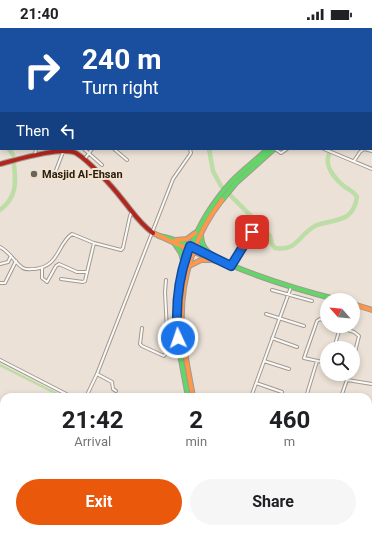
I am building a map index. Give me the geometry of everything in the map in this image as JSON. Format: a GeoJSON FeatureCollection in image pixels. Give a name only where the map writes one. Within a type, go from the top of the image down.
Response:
{"type":"FeatureCollection","features":[{"type":"Feature","properties":{"kind":"main road"},"geometry":{"type":"LineString","coordinates":[[0,164],[63,150],[76,151],[102,177],[132,211],[139,222],[151,232],[229,265],[291,287],[320,295]]}},
{"type":"Feature","properties":{"kind":"main road"},"geometry":{"type":"LineString","coordinates":[[187,393],[177,323],[178,300],[186,266],[199,232],[220,198],[239,174],[267,150]]}},
{"type":"Feature","properties":{"kind":"main road"},"geometry":{"type":"LineString","coordinates":[[229,188],[273,150]]}},
{"type":"Feature","properties":{"kind":"main road"},"geometry":{"type":"LineString","coordinates":[[175,242],[187,239],[199,232]]}},
{"type":"Feature","properties":{"kind":"main road"},"geometry":{"type":"LineString","coordinates":[[199,232],[204,249],[214,259]]}},
{"type":"Feature","properties":{"kind":"main road"},"geometry":{"type":"LineString","coordinates":[[175,242],[186,266],[182,322],[192,393]]}},
{"type":"Feature","properties":{"kind":"main road"},"geometry":{"type":"LineString","coordinates":[[186,266],[200,259],[214,259]]}},
{"type":"Feature","properties":{"kind":"main road"},"geometry":{"type":"LineString","coordinates":[[360,306],[372,310]]}},
{"type":"Feature","properties":{"kind":"street"},"geometry":{"type":"LineString","coordinates":[[36,150],[36,155]]}},
{"type":"Feature","properties":{"kind":"street"},"geometry":{"type":"LineString","coordinates":[[55,173],[63,150]]}},
{"type":"Feature","properties":{"kind":"street"},"geometry":{"type":"LineString","coordinates":[[85,150],[102,164]]}},
{"type":"Feature","properties":{"kind":"street"},"geometry":{"type":"LineString","coordinates":[[84,160],[91,150]]}},
{"type":"Feature","properties":{"kind":"street"},"geometry":{"type":"LineString","coordinates":[[115,150],[127,160]]}},
{"type":"Feature","properties":{"kind":"street"},"geometry":{"type":"LineString","coordinates":[[88,393],[97,374],[142,260],[151,232],[172,179],[189,156],[190,150]]}},
{"type":"Feature","properties":{"kind":"street"},"geometry":{"type":"LineString","coordinates":[[276,150],[281,153],[286,150]]}},
{"type":"Feature","properties":{"kind":"street"},"geometry":{"type":"LineString","coordinates":[[325,150],[372,169]]}},
{"type":"Feature","properties":{"kind":"street"},"geometry":{"type":"LineString","coordinates":[[354,161],[363,150]]}},
{"type":"Feature","properties":{"kind":"street"},"geometry":{"type":"LineString","coordinates":[[0,247],[25,269],[42,268],[47,265],[55,257],[71,235],[76,235],[94,243],[119,250],[122,249],[132,211]]}},
{"type":"Feature","properties":{"kind":"street"},"geometry":{"type":"LineString","coordinates":[[229,265],[252,232]]}},
{"type":"Feature","properties":{"kind":"street"},"geometry":{"type":"LineString","coordinates":[[61,279],[84,282],[94,243]]}},
{"type":"Feature","properties":{"kind":"street"},"geometry":{"type":"LineString","coordinates":[[0,264],[8,262],[11,256]]}},
{"type":"Feature","properties":{"kind":"street"},"geometry":{"type":"LineString","coordinates":[[0,283],[5,283],[16,261]]}},
{"type":"Feature","properties":{"kind":"street"},"geometry":{"type":"LineString","coordinates":[[42,268],[42,278],[47,282],[56,266],[59,264],[77,272],[87,272]]}},
{"type":"Feature","properties":{"kind":"street"},"geometry":{"type":"LineString","coordinates":[[142,328],[140,344],[164,356],[168,350],[165,292],[166,280]]}},
{"type":"Feature","properties":{"kind":"street"},"geometry":{"type":"LineString","coordinates":[[252,393],[291,287]]}},
{"type":"Feature","properties":{"kind":"street"},"geometry":{"type":"LineString","coordinates":[[272,290],[312,301]]}},
{"type":"Feature","properties":{"kind":"street"},"geometry":{"type":"LineString","coordinates":[[266,314],[304,326]]}},
{"type":"Feature","properties":{"kind":"street"},"geometry":{"type":"LineString","coordinates":[[320,320],[317,320],[304,358],[320,362]]}},
{"type":"Feature","properties":{"kind":"street"},"geometry":{"type":"LineString","coordinates":[[166,324],[177,323]]}},
{"type":"Feature","properties":{"kind":"street"},"geometry":{"type":"LineString","coordinates":[[272,338],[297,347]]}},
{"type":"Feature","properties":{"kind":"street"},"geometry":{"type":"LineString","coordinates":[[0,360],[64,393]]}},
{"type":"Feature","properties":{"kind":"street"},"geometry":{"type":"LineString","coordinates":[[264,361],[289,369]]}},
{"type":"Feature","properties":{"kind":"street"},"geometry":{"type":"LineString","coordinates":[[307,393],[317,361]]}},
{"type":"Feature","properties":{"kind":"street"},"geometry":{"type":"LineString","coordinates":[[97,374],[111,381],[113,383],[113,389],[116,391]]}},
{"type":"Feature","properties":{"kind":"street"},"geometry":{"type":"LineString","coordinates":[[342,393],[347,381]]}},
{"type":"Feature","properties":{"kind":"street"},"geometry":{"type":"LineString","coordinates":[[353,381],[372,384]]}},
{"type":"Feature","properties":{"kind":"street"},"geometry":{"type":"LineString","coordinates":[[256,383],[282,392]]}},
{"type":"Feature","properties":{"kind":"waterway"},"geometry":{"type":"LineString","coordinates":[[10,150],[13,155]]}},
{"type":"Feature","properties":{"kind":"waterway"},"geometry":{"type":"LineString","coordinates":[[209,150],[213,171],[221,186],[264,229],[270,236],[272,244],[275,248],[283,248],[294,245],[311,228],[344,218],[354,207],[357,197],[353,192],[345,187],[330,170],[328,157],[331,150]]}},
{"type":"Feature","properties":{"kind":"waterway"},"geometry":{"type":"LineString","coordinates":[[0,210],[10,200],[14,189],[14,164]]}},
{"type":"Feature","properties":{"kind":"waterway"},"geometry":{"type":"LineString","coordinates":[[0,365],[55,393]]}},
{"type":"Feature","properties":{"kind":"traffic: fast"},"geometry":{"type":"LineString","coordinates":[[187,393],[177,331],[177,310],[183,270],[189,251],[197,232],[219,197],[232,181],[267,150]]}},
{"type":"Feature","properties":{"kind":"traffic: fast"},"geometry":{"type":"LineString","coordinates":[[222,200],[236,183],[273,150]]}},
{"type":"Feature","properties":{"kind":"traffic: fast"},"geometry":{"type":"LineString","coordinates":[[159,236],[178,241],[259,276],[320,295]]}},
{"type":"Feature","properties":{"kind":"traffic: fast"},"geometry":{"type":"LineString","coordinates":[[201,236],[202,243],[205,248],[215,257]]}},
{"type":"Feature","properties":{"kind":"traffic: fast"},"geometry":{"type":"LineString","coordinates":[[175,244],[181,253],[184,264]]}},
{"type":"Feature","properties":{"kind":"traffic: slow"},"geometry":{"type":"LineString","coordinates":[[192,393],[182,324],[184,291],[191,258],[197,243],[212,213],[222,200]]}},
{"type":"Feature","properties":{"kind":"traffic: slow"},"geometry":{"type":"LineString","coordinates":[[153,233],[212,260],[227,264]]}},
{"type":"Feature","properties":{"kind":"traffic: slow"},"geometry":{"type":"LineString","coordinates":[[176,240],[187,239],[195,233]]}},
{"type":"Feature","properties":{"kind":"traffic: slow"},"geometry":{"type":"LineString","coordinates":[[189,266],[201,260],[214,260]]}},
{"type":"Feature","properties":{"kind":"traffic: slow"},"geometry":{"type":"LineString","coordinates":[[360,306],[372,310]]}},
{"type":"Feature","properties":{"kind":"traffic: jam"},"geometry":{"type":"LineString","coordinates":[[0,164],[50,152],[69,151],[76,153],[100,174],[140,221],[153,233]]}},
{"type":"Feature","properties":{"kind":"place","name":"Masjid Al-Ehsan"},"geometry":{"type":"Point","coordinates":[34,174]}},
{"type":"Feature","properties":{"kind":"route"},"geometry":{"type":"LineString","coordinates":[[178,338],[177,307],[184,265],[190,246],[231,266],[252,232]]}}]}
